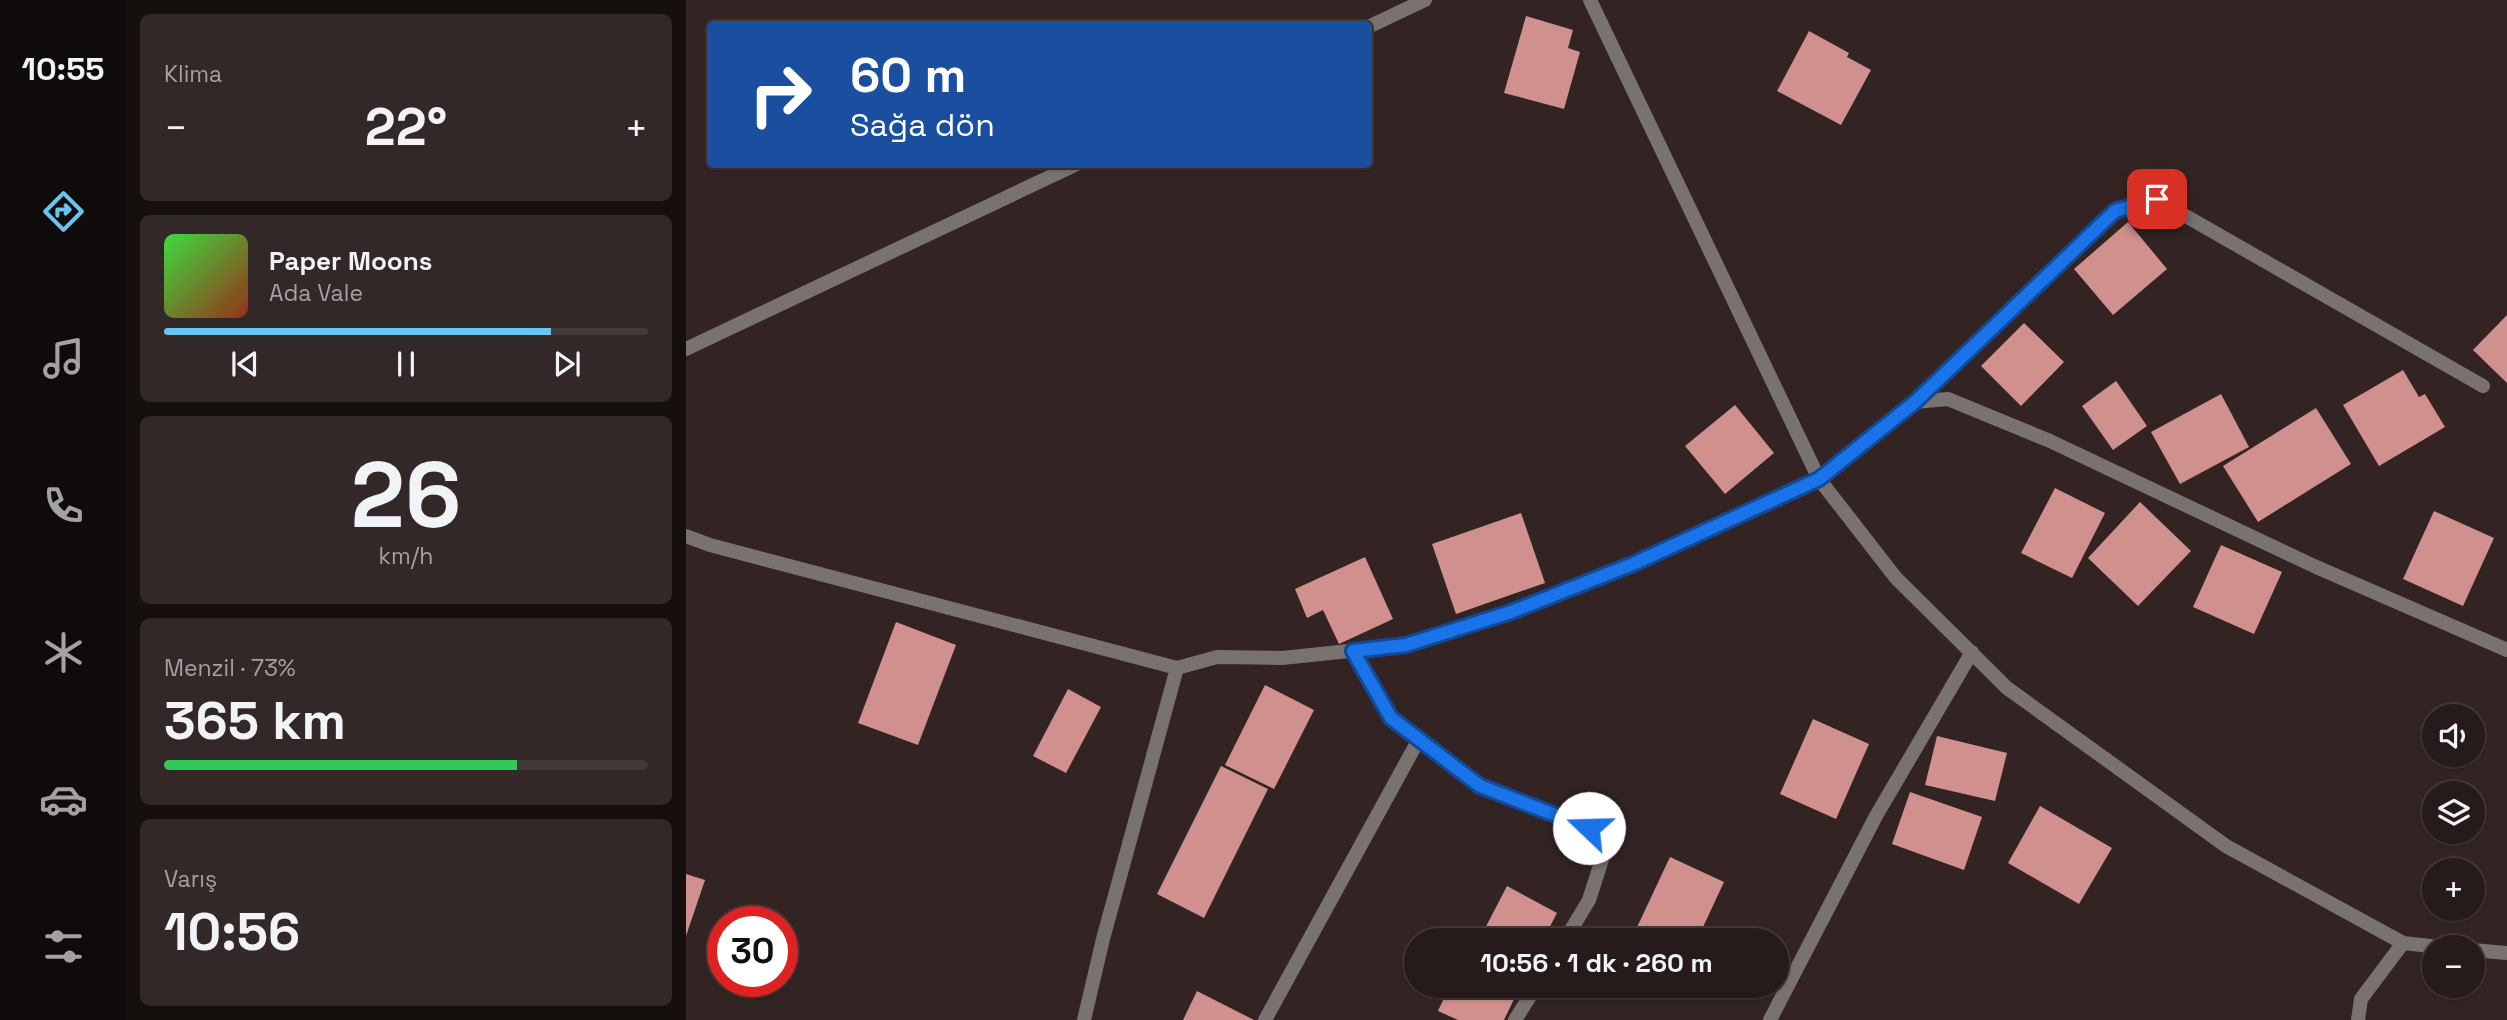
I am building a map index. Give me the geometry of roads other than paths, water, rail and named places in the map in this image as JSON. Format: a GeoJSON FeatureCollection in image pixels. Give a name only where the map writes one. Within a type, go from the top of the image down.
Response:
{"type":"FeatureCollection","features":[{"type":"Feature","properties":{"kind":"street"},"geometry":{"type":"LineString","coordinates":[[1372,25],[1425,0]]}},
{"type":"Feature","properties":{"kind":"street"},"geometry":{"type":"LineString","coordinates":[[1590,0],[1819,479],[1896,578],[2007,688],[2226,846],[2403,943],[2422,945]]}},
{"type":"Feature","properties":{"kind":"street"},"geometry":{"type":"LineString","coordinates":[[686,349],[1069,168]]}},
{"type":"Feature","properties":{"kind":"street"},"geometry":{"type":"LineString","coordinates":[[686,536],[710,545],[1177,668],[1217,657],[1282,658],[1406,645],[1511,612],[1633,564],[1819,479],[1915,402],[2115,211],[2157,199],[2483,386]]}},
{"type":"Feature","properties":{"kind":"street"},"geometry":{"type":"LineString","coordinates":[[1915,402],[1948,398],[2050,441],[2314,566],[2507,650]]}},
{"type":"Feature","properties":{"kind":"street"},"geometry":{"type":"LineString","coordinates":[[1353,651],[1391,718],[1480,786],[1589,828],[1606,847],[1589,901],[1572,928]]}},
{"type":"Feature","properties":{"kind":"street"},"geometry":{"type":"LineString","coordinates":[[1770,1020],[1876,816],[1972,653]]}},
{"type":"Feature","properties":{"kind":"street"},"geometry":{"type":"LineString","coordinates":[[1084,1020],[1103,939],[1177,668]]}},
{"type":"Feature","properties":{"kind":"street"},"geometry":{"type":"LineString","coordinates":[[1265,1020],[1419,739]]}},
{"type":"Feature","properties":{"kind":"street"},"geometry":{"type":"LineString","coordinates":[[2358,1020],[2361,999],[2403,943]]}},
{"type":"Feature","properties":{"kind":"street"},"geometry":{"type":"LineString","coordinates":[[2485,951],[2507,953]]}},
{"type":"Feature","properties":{"kind":"street"},"geometry":{"type":"LineString","coordinates":[[1515,1020],[1528,998]]}}]}
